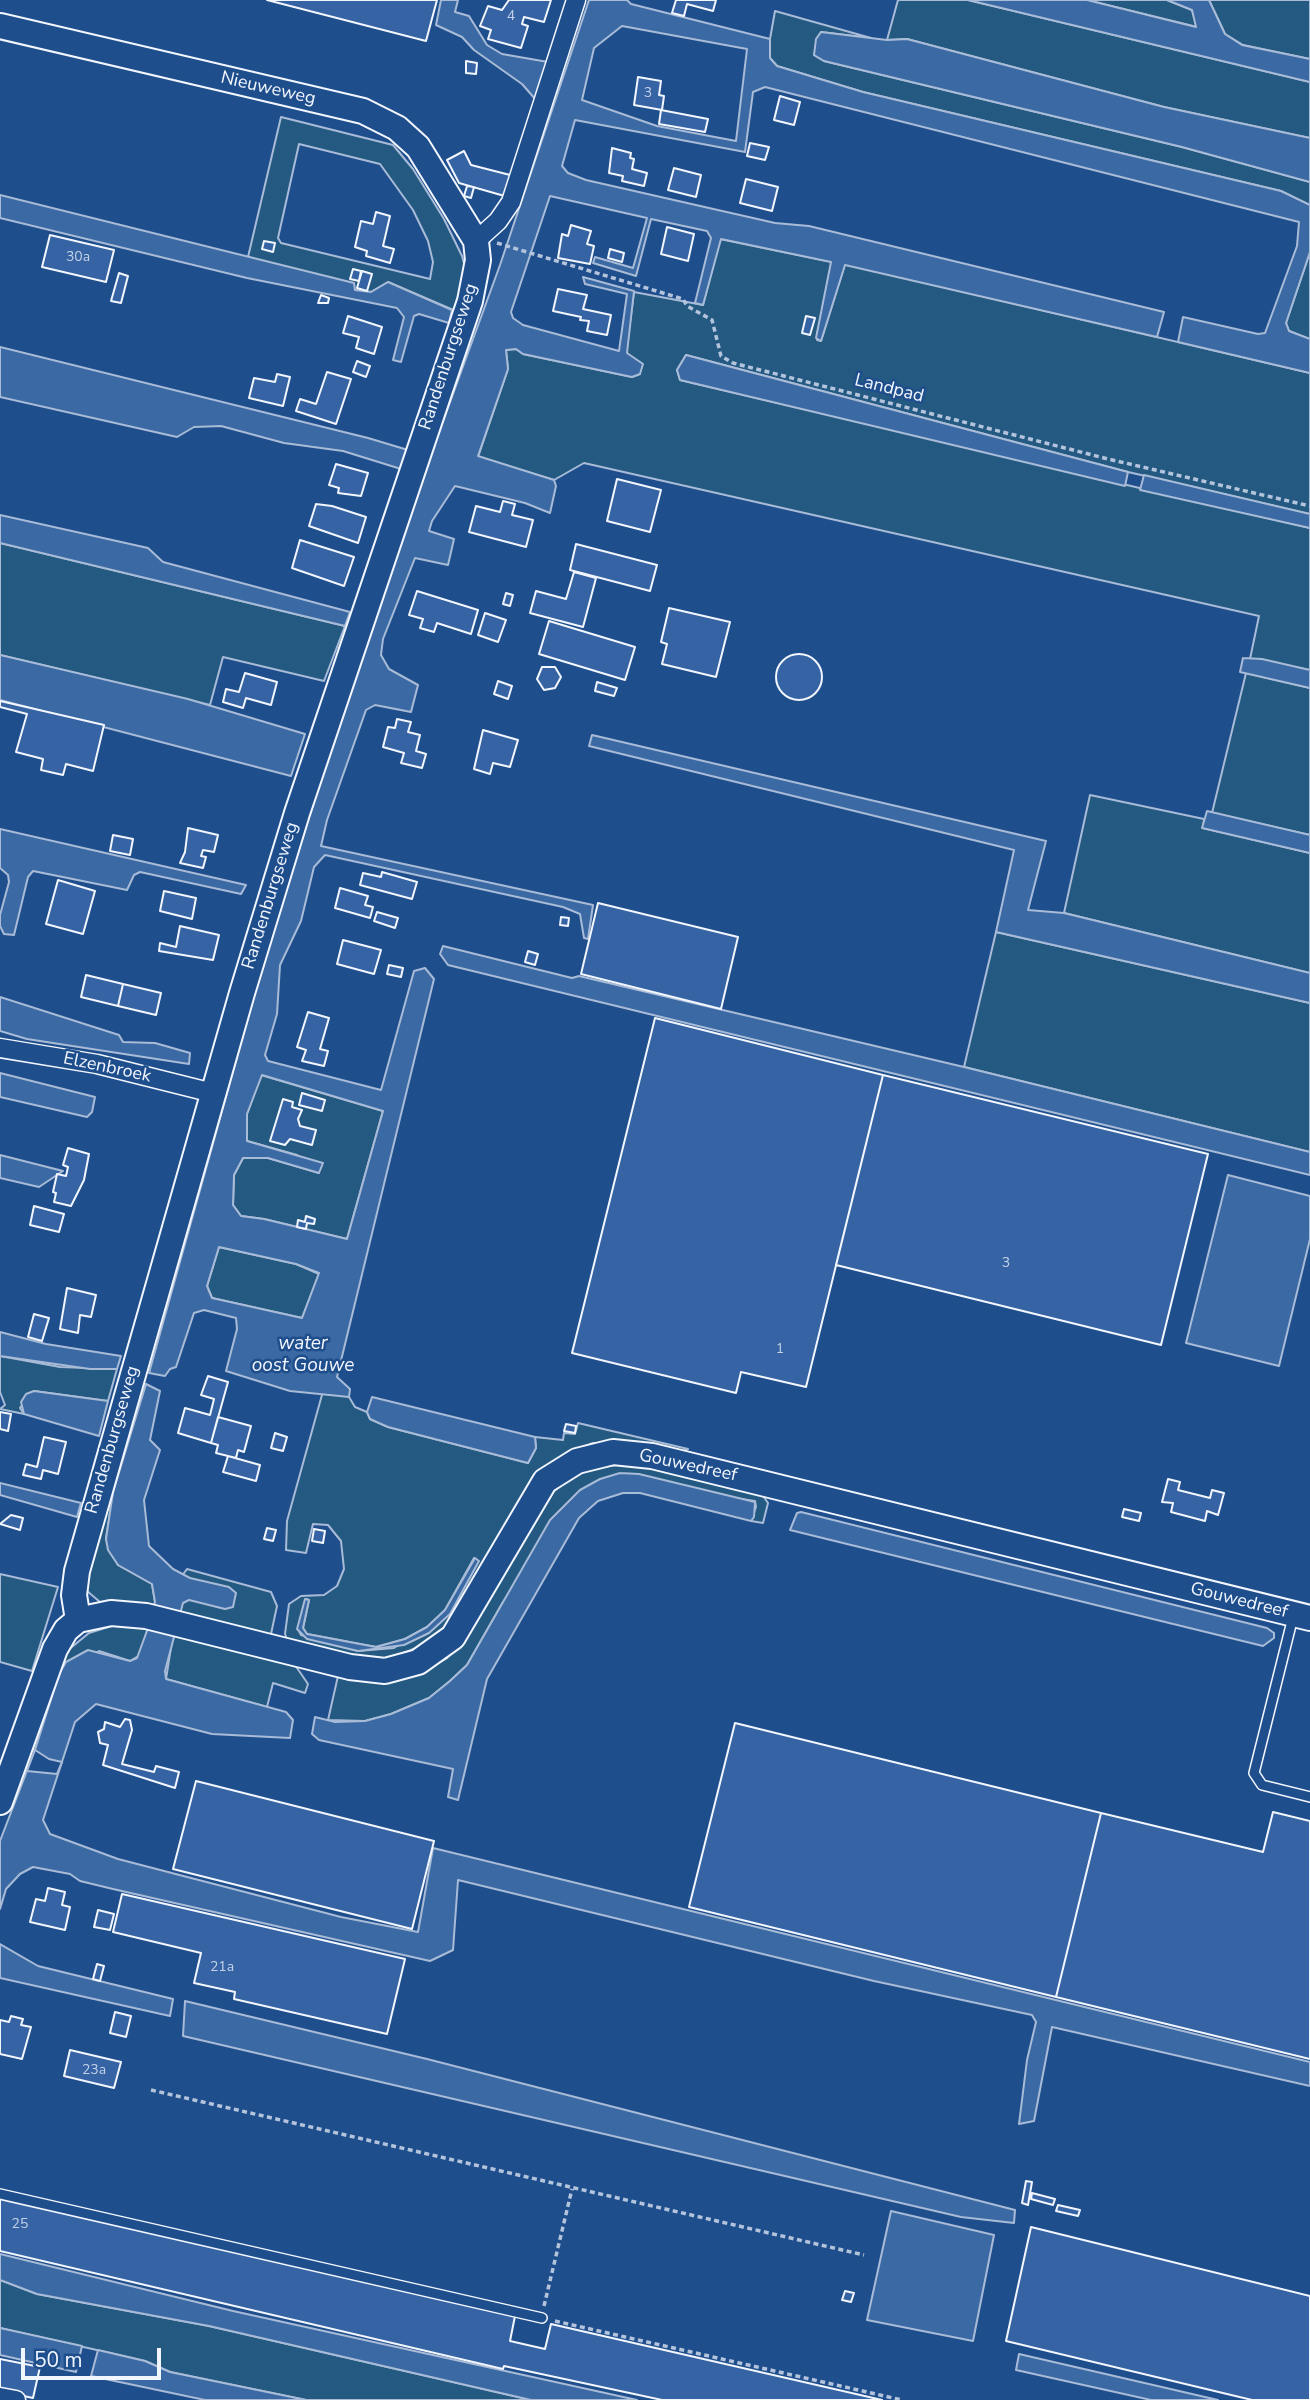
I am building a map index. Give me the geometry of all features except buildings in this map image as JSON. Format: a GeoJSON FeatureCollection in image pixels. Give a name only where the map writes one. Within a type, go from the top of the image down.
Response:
{"type":"FeatureCollection","features":[{"type":"Feature","properties":{"kind":"street"},"geometry":{"type":"LineString","coordinates":[[488,244],[498,221],[511,202],[576,0]]}},
{"type":"Feature","properties":{"kind":"street","name":"Nieuweweg"},"geometry":{"type":"LineString","coordinates":[[0,26],[363,111],[397,128],[418,147],[488,244]]}},
{"type":"Feature","properties":{"kind":"street","name":"Randenburgseweg"},"geometry":{"type":"LineString","coordinates":[[78,1620],[74,1595],[77,1571],[213,1093],[297,813],[470,301],[478,260],[488,244]]}},
{"type":"Feature","properties":{"kind":"street","name":"Elzenbroek"},"geometry":{"type":"LineString","coordinates":[[0,1048],[97,1064],[213,1093]]}},
{"type":"Feature","properties":{"kind":"street","name":"Gouwedreef"},"geometry":{"type":"LineString","coordinates":[[78,1620],[111,1613],[146,1616],[350,1667],[385,1671],[418,1662],[453,1637],[545,1481],[578,1461],[613,1452],[652,1456],[1302,1616]]}},
{"type":"Feature","properties":{"kind":"street"},"geometry":{"type":"LineString","coordinates":[[0,1802],[55,1649],[66,1630],[78,1620]]}},
{"type":"Feature","properties":{"kind":"street"},"geometry":{"type":"LineString","coordinates":[[0,2397],[16,2400]]}},
{"type":"Feature","properties":{"kind":"lane"},"geometry":{"type":"LineString","coordinates":[[1302,1616],[1254,1773],[1262,1785],[1310,1797]]}},
{"type":"Feature","properties":{"kind":"lane"},"geometry":{"type":"LineString","coordinates":[[0,2194],[542,2318]]}},
{"type":"Feature","properties":{"kind":"path","name":"Landpad"},"geometry":{"type":"LineString","coordinates":[[488,244],[677,296],[687,306],[712,320],[721,356],[733,363],[1108,459],[1310,506]]}},
{"type":"Feature","properties":{"kind":"path"},"geometry":{"type":"LineString","coordinates":[[151,2090],[864,2255]]}},
{"type":"Feature","properties":{"kind":"path"},"geometry":{"type":"LineString","coordinates":[[572,2189],[542,2318],[902,2400]]}},
{"type":"Feature","properties":{"kind":"shaded area"},"geometry":{"type":"Polygon","coordinates":[[[898,0],[968,0],[1310,82],[1310,138],[1164,107],[907,39],[887,40],[898,0]]]}},
{"type":"Feature","properties":{"kind":"shaded area"},"geometry":{"type":"Polygon","coordinates":[[[1087,0],[1167,0],[1192,10],[1197,27],[1087,0]]]}},
{"type":"Feature","properties":{"kind":"shaded area"},"geometry":{"type":"Polygon","coordinates":[[[1209,0],[1310,0],[1310,59],[1243,45],[1225,34],[1209,0]]]}},
{"type":"Feature","properties":{"kind":"shaded area"},"geometry":{"type":"Polygon","coordinates":[[[775,11],[871,38],[821,32],[814,55],[824,61],[1182,147],[1310,182],[1310,205],[1281,191],[863,92],[777,66],[770,58],[775,11]]]}},
{"type":"Feature","properties":{"kind":"shaded area"},"geometry":{"type":"Polygon","coordinates":[[[281,117],[393,145],[413,169],[444,219],[462,256],[467,274],[458,312],[388,282],[371,292],[355,290],[248,257],[281,117]],[[299,144],[278,238],[281,243],[430,279],[433,262],[428,241],[413,210],[380,164],[299,144]]]}},
{"type":"Feature","properties":{"kind":"shaded area"},"geometry":{"type":"Polygon","coordinates":[[[720,239],[832,262],[817,340],[821,341],[845,264],[1310,373],[1310,514],[1128,472],[686,355],[677,370],[680,380],[1310,528],[1310,670],[1250,659],[1259,616],[584,463],[554,480],[478,457],[508,369],[506,350],[516,349],[523,354],[632,377],[640,374],[626,353],[634,292],[703,305],[720,239]]]}},
{"type":"Feature","properties":{"kind":"shaded area"},"geometry":{"type":"Polygon","coordinates":[[[1310,252],[1310,339],[1289,331],[1286,323],[1310,252]]]}},
{"type":"Feature","properties":{"kind":"shaded area"},"geometry":{"type":"Polygon","coordinates":[[[0,543],[345,626],[324,681],[223,657],[210,705],[0,655],[0,543]]]}},
{"type":"Feature","properties":{"kind":"shaded area"},"geometry":{"type":"Polygon","coordinates":[[[1246,673],[1310,688],[1310,835],[1212,813],[1246,673]]]}},
{"type":"Feature","properties":{"kind":"shaded area"},"geometry":{"type":"Polygon","coordinates":[[[1090,795],[1204,819],[1203,828],[1310,853],[1310,973],[1064,913],[1090,795]]]}},
{"type":"Feature","properties":{"kind":"shaded area"},"geometry":{"type":"Polygon","coordinates":[[[996,932],[1310,1003],[1310,1152],[964,1067],[996,932]]]}},
{"type":"Feature","properties":{"kind":"shaded area"},"geometry":{"type":"Polygon","coordinates":[[[261,1075],[383,1111],[347,1239],[241,1216],[233,1205],[234,1175],[243,1158],[268,1158],[319,1173],[297,1155],[247,1141],[247,1114],[261,1075]]]}},
{"type":"Feature","properties":{"kind":"shaded area"},"geometry":{"type":"Polygon","coordinates":[[[219,1247],[296,1264],[319,1274],[302,1318],[212,1298],[207,1286],[219,1247]]]}},
{"type":"Feature","properties":{"kind":"shaded area"},"geometry":{"type":"Polygon","coordinates":[[[0,1356],[60,1367],[117,1369],[108,1401],[34,1391],[20,1408],[24,1414],[0,1409],[5,1405],[0,1392],[0,1356]]]}},
{"type":"Feature","properties":{"kind":"shaded area"},"geometry":{"type":"Polygon","coordinates":[[[139,1383],[146,1384],[113,1492],[106,1539],[118,1565],[152,1584],[155,1602],[153,1609],[117,1601],[100,1602],[87,1591],[85,1576],[139,1383]]]}},
{"type":"Feature","properties":{"kind":"shaded area"},"geometry":{"type":"Polygon","coordinates":[[[325,1384],[349,1397],[355,1407],[367,1412],[370,1419],[388,1427],[528,1463],[536,1448],[535,1437],[563,1440],[564,1433],[575,1434],[578,1423],[688,1449],[678,1453],[627,1443],[593,1443],[566,1453],[542,1471],[455,1619],[431,1642],[391,1658],[369,1660],[289,1644],[285,1634],[289,1604],[301,1596],[324,1595],[337,1586],[344,1569],[341,1541],[328,1525],[313,1524],[306,1553],[286,1550],[287,1521],[325,1384]],[[474,1558],[445,1610],[427,1627],[405,1639],[376,1647],[307,1634],[303,1628],[309,1600],[306,1599],[298,1629],[301,1635],[358,1651],[394,1648],[450,1614],[474,1558]]]}},
{"type":"Feature","properties":{"kind":"shaded area"},"geometry":{"type":"Polygon","coordinates":[[[639,1462],[761,1493],[768,1503],[763,1523],[751,1521],[756,1507],[755,1501],[600,1479],[503,1602],[467,1665],[450,1681],[429,1698],[391,1714],[365,1721],[328,1720],[338,1676],[414,1676],[447,1658],[463,1642],[553,1492],[573,1476],[595,1468],[639,1462]]]}},
{"type":"Feature","properties":{"kind":"shaded area"},"geometry":{"type":"Polygon","coordinates":[[[187,1569],[271,1592],[277,1606],[271,1634],[266,1639],[178,1615],[176,1584],[187,1569]]]}},
{"type":"Feature","properties":{"kind":"shaded area"},"geometry":{"type":"Polygon","coordinates":[[[0,1574],[58,1587],[32,1671],[0,1662],[0,1574]]]}},
{"type":"Feature","properties":{"kind":"shaded area"},"geometry":{"type":"Polygon","coordinates":[[[118,1624],[148,1628],[140,1655],[130,1661],[99,1651],[59,1674],[35,1750],[29,1748],[67,1651],[89,1633],[118,1624]]]}},
{"type":"Feature","properties":{"kind":"shaded area"},"geometry":{"type":"Polygon","coordinates":[[[173,1635],[295,1665],[308,1684],[305,1693],[273,1683],[267,1707],[166,1679],[173,1635]]]}},
{"type":"Feature","properties":{"kind":"shaded area"},"geometry":{"type":"Polygon","coordinates":[[[0,2280],[37,2294],[209,2326],[531,2400],[306,2400],[170,2372],[145,2361],[0,2328],[0,2280]]]}},
{"type":"Feature","properties":{"kind":"water"},"geometry":{"type":"Polygon","coordinates":[[[441,0],[458,0],[455,12],[469,16],[487,45],[502,54],[548,62],[536,100],[522,84],[474,50],[462,37],[436,25],[441,0]]]}},
{"type":"Feature","properties":{"kind":"water","name":"water oost Gouwe"},"geometry":{"type":"Polygon","coordinates":[[[589,0],[627,0],[631,4],[770,39],[770,58],[777,66],[863,92],[1281,191],[1310,205],[1310,252],[1286,323],[1289,331],[1310,339],[1310,373],[1178,342],[1183,317],[1258,334],[1265,333],[1297,246],[1299,222],[765,87],[753,92],[745,152],[575,120],[562,166],[568,173],[586,180],[775,223],[809,226],[1164,312],[1157,337],[845,265],[821,341],[816,338],[831,262],[721,239],[703,305],[695,303],[711,238],[707,231],[651,219],[636,276],[593,263],[595,257],[633,268],[647,218],[550,196],[511,312],[513,318],[523,325],[619,351],[627,294],[585,284],[583,277],[634,291],[627,353],[643,364],[640,374],[632,377],[523,354],[516,349],[506,350],[508,369],[478,456],[554,480],[556,486],[550,513],[525,503],[455,486],[432,521],[429,531],[454,539],[448,565],[415,558],[383,639],[381,655],[389,669],[418,685],[411,712],[375,705],[366,710],[327,820],[321,846],[593,905],[588,939],[584,938],[580,914],[563,907],[325,855],[314,867],[301,921],[280,965],[277,1014],[265,1055],[268,1061],[381,1090],[414,971],[425,968],[434,979],[337,1377],[350,1389],[349,1397],[290,1391],[226,1371],[237,1329],[236,1318],[204,1310],[194,1313],[176,1367],[170,1369],[165,1376],[149,1373],[263,964],[375,608],[500,265],[589,0]],[[622,26],[594,48],[582,100],[657,126],[736,141],[747,49],[622,26]],[[262,1075],[247,1114],[247,1141],[323,1163],[319,1173],[268,1158],[243,1158],[234,1175],[233,1205],[241,1216],[347,1239],[383,1111],[262,1075]],[[219,1247],[207,1286],[212,1298],[302,1318],[319,1273],[296,1264],[219,1247]]]}},
{"type":"Feature","properties":{"kind":"water"},"geometry":{"type":"Polygon","coordinates":[[[968,0],[1087,0],[1196,27],[1192,10],[1167,0],[1209,0],[1225,34],[1242,45],[1310,59],[1310,82],[968,0]]]}},
{"type":"Feature","properties":{"kind":"water"},"geometry":{"type":"Polygon","coordinates":[[[821,32],[887,40],[907,39],[1164,107],[1310,138],[1310,182],[1182,147],[824,61],[814,55],[816,39],[821,32]]]}},
{"type":"Feature","properties":{"kind":"water"},"geometry":{"type":"Polygon","coordinates":[[[0,195],[354,283],[355,290],[371,292],[388,282],[452,310],[449,323],[419,314],[414,316],[401,362],[393,360],[404,317],[397,308],[247,278],[0,218],[0,195]]]}},
{"type":"Feature","properties":{"kind":"water"},"geometry":{"type":"Polygon","coordinates":[[[0,347],[408,450],[401,469],[343,451],[284,443],[221,426],[194,427],[177,437],[0,397],[0,347]]]}},
{"type":"Feature","properties":{"kind":"water"},"geometry":{"type":"Polygon","coordinates":[[[686,355],[1128,472],[1125,486],[680,380],[677,370],[686,355]]]}},
{"type":"Feature","properties":{"kind":"water"},"geometry":{"type":"Polygon","coordinates":[[[1144,475],[1310,514],[1310,528],[1140,490],[1144,475]]]}},
{"type":"Feature","properties":{"kind":"water"},"geometry":{"type":"Polygon","coordinates":[[[0,515],[148,548],[163,562],[350,612],[345,626],[0,543],[0,515]]]}},
{"type":"Feature","properties":{"kind":"water"},"geometry":{"type":"Polygon","coordinates":[[[0,655],[188,699],[305,734],[291,776],[0,700],[0,655]]]}},
{"type":"Feature","properties":{"kind":"water"},"geometry":{"type":"Polygon","coordinates":[[[1243,658],[1262,659],[1310,670],[1310,688],[1240,672],[1243,658]]]}},
{"type":"Feature","properties":{"kind":"water"},"geometry":{"type":"Polygon","coordinates":[[[592,735],[1046,841],[1028,910],[1064,913],[1310,973],[1310,1003],[996,932],[1014,850],[589,746],[592,735]]]}},
{"type":"Feature","properties":{"kind":"water"},"geometry":{"type":"Polygon","coordinates":[[[1207,811],[1310,835],[1310,853],[1202,828],[1207,811]]]}},
{"type":"Feature","properties":{"kind":"water"},"geometry":{"type":"Polygon","coordinates":[[[0,829],[246,885],[241,894],[140,872],[134,875],[127,890],[33,871],[28,877],[14,935],[4,934],[0,926],[0,915],[9,882],[8,875],[0,868],[0,829]]]}},
{"type":"Feature","properties":{"kind":"water"},"geometry":{"type":"Polygon","coordinates":[[[443,946],[964,1067],[1310,1152],[1310,1175],[448,965],[440,954],[443,946]]]}},
{"type":"Feature","properties":{"kind":"water"},"geometry":{"type":"Polygon","coordinates":[[[0,997],[119,1035],[123,1042],[155,1043],[190,1053],[189,1064],[27,1039],[0,1031],[0,997]]]}},
{"type":"Feature","properties":{"kind":"water"},"geometry":{"type":"Polygon","coordinates":[[[0,1073],[95,1097],[92,1112],[87,1117],[0,1097],[0,1073]]]}},
{"type":"Feature","properties":{"kind":"water"},"geometry":{"type":"Polygon","coordinates":[[[0,1155],[63,1171],[39,1187],[0,1178],[0,1155]]]}},
{"type":"Feature","properties":{"kind":"water"},"geometry":{"type":"Polygon","coordinates":[[[1228,1175],[1310,1196],[1310,1239],[1279,1366],[1186,1343],[1228,1175]]]}},
{"type":"Feature","properties":{"kind":"water"},"geometry":{"type":"Polygon","coordinates":[[[0,1332],[46,1344],[121,1356],[117,1369],[90,1369],[0,1356],[0,1332]]]}},
{"type":"Feature","properties":{"kind":"water"},"geometry":{"type":"Polygon","coordinates":[[[146,1384],[160,1391],[150,1440],[160,1450],[144,1500],[149,1546],[173,1569],[190,1578],[229,1587],[236,1593],[233,1607],[225,1609],[189,1600],[183,1603],[165,1671],[166,1679],[286,1712],[293,1720],[290,1738],[212,1734],[96,1704],[75,1722],[43,1820],[50,1834],[118,1859],[341,1917],[418,1932],[433,1848],[1310,2062],[1310,2086],[1052,2027],[1034,2121],[1019,2124],[1027,2060],[1036,2022],[1032,2015],[874,1981],[458,1880],[453,1950],[430,1961],[113,1889],[80,1881],[70,1874],[33,1867],[20,1874],[6,1889],[0,1909],[0,1841],[35,1750],[59,1674],[66,1662],[88,1650],[130,1661],[137,1658],[148,1628],[155,1602],[152,1584],[118,1565],[108,1550],[106,1539],[113,1492],[146,1384]]]}},
{"type":"Feature","properties":{"kind":"water"},"geometry":{"type":"Polygon","coordinates":[[[34,1391],[108,1401],[99,1436],[24,1414],[21,1402],[26,1394],[34,1391]]]}},
{"type":"Feature","properties":{"kind":"water"},"geometry":{"type":"Polygon","coordinates":[[[372,1397],[535,1437],[536,1448],[528,1463],[388,1427],[370,1419],[367,1412],[372,1397]]]}},
{"type":"Feature","properties":{"kind":"water"},"geometry":{"type":"Polygon","coordinates":[[[620,1473],[639,1474],[755,1502],[754,1517],[751,1521],[640,1493],[623,1493],[598,1501],[579,1518],[487,1679],[458,1800],[448,1797],[453,1769],[319,1740],[312,1734],[315,1717],[335,1722],[365,1721],[391,1714],[429,1698],[450,1681],[467,1665],[550,1520],[580,1490],[600,1479],[620,1473]]]}},
{"type":"Feature","properties":{"kind":"water"},"geometry":{"type":"Polygon","coordinates":[[[0,1483],[81,1503],[77,1517],[0,1495],[0,1483]]]}},
{"type":"Feature","properties":{"kind":"water"},"geometry":{"type":"Polygon","coordinates":[[[797,1513],[1267,1628],[1274,1633],[1274,1638],[1263,1646],[790,1530],[797,1513]]]}},
{"type":"Feature","properties":{"kind":"water"},"geometry":{"type":"Polygon","coordinates":[[[475,1558],[479,1561],[450,1614],[429,1633],[404,1645],[358,1651],[307,1639],[297,1629],[305,1599],[309,1600],[303,1628],[307,1634],[376,1647],[405,1639],[427,1627],[445,1610],[475,1558]]]}},
{"type":"Feature","properties":{"kind":"water"},"geometry":{"type":"Polygon","coordinates":[[[0,1944],[38,1966],[173,1999],[170,2016],[0,1978],[0,1944]]]}},
{"type":"Feature","properties":{"kind":"water"},"geometry":{"type":"Polygon","coordinates":[[[185,2001],[427,2059],[1015,2210],[1014,2223],[961,2217],[183,2036],[185,2001]]]}},
{"type":"Feature","properties":{"kind":"water"},"geometry":{"type":"Polygon","coordinates":[[[891,2211],[994,2235],[973,2341],[867,2320],[891,2211]]]}},
{"type":"Feature","properties":{"kind":"water"},"geometry":{"type":"Polygon","coordinates":[[[0,2254],[233,2311],[637,2400],[531,2400],[209,2326],[37,2294],[0,2280],[0,2254]]]}},
{"type":"Feature","properties":{"kind":"water"},"geometry":{"type":"Polygon","coordinates":[[[0,2328],[82,2346],[76,2372],[0,2355],[0,2328]]]}},
{"type":"Feature","properties":{"kind":"water"},"geometry":{"type":"Polygon","coordinates":[[[98,2350],[145,2361],[170,2372],[306,2400],[205,2400],[91,2376],[98,2350]]]}},
{"type":"Feature","properties":{"kind":"water"},"geometry":{"type":"Polygon","coordinates":[[[1019,2354],[1218,2400],[1151,2400],[1016,2370],[1019,2354]]]}},
{"type":"Feature","properties":{"kind":"pier"},"geometry":{"type":"Polygon","coordinates":[[[35,1750],[49,1759],[62,1762],[57,1774],[27,1771],[35,1750]]]}}]}
